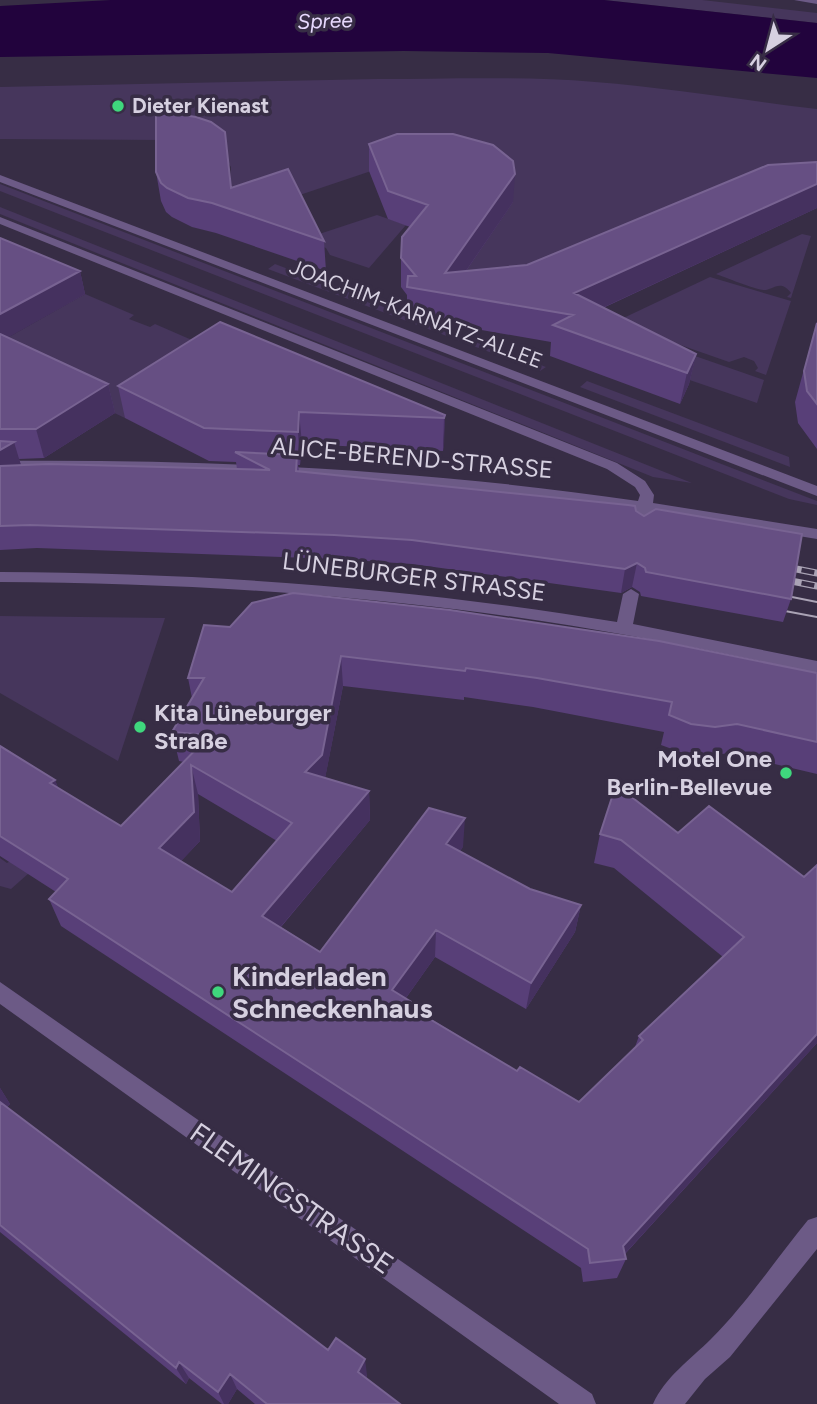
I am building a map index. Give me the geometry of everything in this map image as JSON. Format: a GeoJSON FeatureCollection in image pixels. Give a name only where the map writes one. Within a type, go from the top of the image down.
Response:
{"type":"FeatureCollection","features":[{"type":"Feature","properties":{"kind":"street"},"geometry":{"type":"LineString","coordinates":[[798,0],[817,2]]}},
{"type":"Feature","properties":{"kind":"street","name":"JOACHIM-KARNATZ-ALLEE"},"geometry":{"type":"LineString","coordinates":[[0,178],[817,491]]}},
{"type":"Feature","properties":{"kind":"street"},"geometry":{"type":"LineString","coordinates":[[0,220],[611,466],[640,484],[647,495],[641,531]]}},
{"type":"Feature","properties":{"kind":"street","name":"ALICE-BEREND-STRASSE"},"geometry":{"type":"LineString","coordinates":[[0,465],[85,463],[313,469],[644,504],[817,534]]}},
{"type":"Feature","properties":{"kind":"street","name":"LÜNEBURGER STRASSE"},"geometry":{"type":"LineString","coordinates":[[0,577],[88,576],[320,587],[487,607],[624,629],[817,667]]}},
{"type":"Feature","properties":{"kind":"street"},"geometry":{"type":"LineString","coordinates":[[624,629],[631,594]]}},
{"type":"Feature","properties":{"kind":"street","name":"FLEMINGSTRASSE"},"geometry":{"type":"LineString","coordinates":[[0,992],[582,1404]]}},
{"type":"Feature","properties":{"kind":"street"},"geometry":{"type":"LineString","coordinates":[[667,1404],[696,1370],[720,1348],[817,1229]]}},
{"type":"Feature","properties":{"kind":"shaded area"},"geometry":{"type":"Polygon","coordinates":[[[604,0],[702,0],[817,13],[817,23],[604,0]]]}},
{"type":"Feature","properties":{"kind":"shaded area"},"geometry":{"type":"Polygon","coordinates":[[[377,79],[568,80],[651,87],[817,109],[817,192],[478,293],[389,165],[267,206],[230,204],[231,167],[223,155],[165,140],[0,139],[0,87],[377,79]]]}},
{"type":"Feature","properties":{"kind":"shaded area"},"geometry":{"type":"Polygon","coordinates":[[[0,184],[817,501],[817,505],[789,499],[0,191],[0,184]]]}},
{"type":"Feature","properties":{"kind":"shaded area"},"geometry":{"type":"Polygon","coordinates":[[[0,207],[692,483],[653,477],[0,214],[0,207]]]}},
{"type":"Feature","properties":{"kind":"shaded area"},"geometry":{"type":"Polygon","coordinates":[[[377,215],[406,225],[369,268],[330,255],[326,248],[304,239],[377,215]]]}},
{"type":"Feature","properties":{"kind":"shaded area"},"geometry":{"type":"Polygon","coordinates":[[[802,234],[811,236],[791,298],[787,297],[791,293],[784,287],[762,290],[716,274],[802,234]]]}},
{"type":"Feature","properties":{"kind":"shaded area"},"geometry":{"type":"Polygon","coordinates":[[[275,264],[546,367],[540,371],[268,269],[275,264]]]}},
{"type":"Feature","properties":{"kind":"shaded area"},"geometry":{"type":"Polygon","coordinates":[[[710,277],[791,301],[766,375],[755,371],[758,368],[754,361],[744,357],[729,362],[615,322],[710,277]]]}},
{"type":"Feature","properties":{"kind":"shaded area"},"geometry":{"type":"Polygon","coordinates":[[[85,294],[134,315],[129,319],[150,327],[155,324],[224,354],[125,418],[0,359],[0,342],[85,294]]]}},
{"type":"Feature","properties":{"kind":"shaded area"},"geometry":{"type":"Polygon","coordinates":[[[609,326],[764,380],[757,403],[672,374],[609,326]]]}},
{"type":"Feature","properties":{"kind":"shaded area"},"geometry":{"type":"Polygon","coordinates":[[[587,381],[789,457],[790,467],[580,387],[587,381]]]}},
{"type":"Feature","properties":{"kind":"shaded area"},"geometry":{"type":"Polygon","coordinates":[[[0,616],[165,618],[118,761],[0,693],[0,616]]]}},
{"type":"Feature","properties":{"kind":"shaded area"},"geometry":{"type":"Polygon","coordinates":[[[0,858],[29,873],[11,889],[0,886],[0,858]]]}},
{"type":"Feature","properties":{"kind":"water","name":"Spree"},"geometry":{"type":"Polygon","coordinates":[[[111,0],[604,0],[817,23],[817,78],[548,53],[404,51],[0,57],[0,6],[111,0]]]}},
{"type":"Feature","properties":{"kind":"building"},"geometry":{"type":"Polygon","coordinates":[[[156,111],[196,117],[211,122],[225,132],[231,188],[288,169],[324,241],[212,203],[188,198],[167,188],[161,183],[156,172],[156,111]]]}},
{"type":"Feature","properties":{"kind":"building"},"geometry":{"type":"Polygon","coordinates":[[[397,134],[453,134],[493,145],[513,161],[515,174],[445,273],[527,265],[768,165],[817,162],[817,184],[574,293],[696,354],[687,373],[553,325],[573,315],[407,287],[408,276],[416,276],[401,258],[402,237],[428,205],[388,191],[369,144],[397,134]]]}},
{"type":"Feature","properties":{"kind":"building"},"geometry":{"type":"Polygon","coordinates":[[[0,238],[80,271],[0,314],[0,238]]]}},
{"type":"Feature","properties":{"kind":"building"},"geometry":{"type":"Polygon","coordinates":[[[220,322],[445,415],[444,418],[299,412],[298,432],[204,428],[118,386],[220,322]]]}},
{"type":"Feature","properties":{"kind":"building"},"geometry":{"type":"Polygon","coordinates":[[[817,323],[817,404],[807,391],[804,371],[817,323]]]}},
{"type":"Feature","properties":{"kind":"building"},"geometry":{"type":"Polygon","coordinates":[[[0,334],[108,384],[36,429],[0,429],[0,334]]]}},
{"type":"Feature","properties":{"kind":"building"},"geometry":{"type":"Polygon","coordinates":[[[0,441],[14,442],[0,450],[0,441]]]}},
{"type":"Feature","properties":{"kind":"building"},"geometry":{"type":"Polygon","coordinates":[[[235,452],[297,455],[296,471],[628,505],[635,506],[636,511],[644,516],[656,509],[802,534],[791,599],[646,572],[645,568],[637,563],[625,569],[412,540],[334,535],[0,526],[0,466],[49,464],[270,470],[235,452]]]}},
{"type":"Feature","properties":{"kind":"building"},"geometry":{"type":"Polygon","coordinates":[[[293,593],[450,610],[659,641],[817,673],[817,742],[737,724],[715,727],[691,724],[669,715],[672,702],[466,668],[465,671],[341,656],[322,755],[305,772],[369,791],[262,916],[320,952],[429,808],[465,818],[446,844],[530,889],[581,905],[531,983],[436,930],[392,990],[431,1014],[428,1018],[517,1071],[520,1067],[579,1102],[643,1040],[639,1036],[744,937],[621,840],[600,834],[616,785],[678,833],[709,806],[804,877],[817,865],[817,1034],[623,1246],[626,1259],[590,1263],[588,1249],[49,899],[68,879],[0,836],[0,746],[55,780],[50,783],[121,826],[210,735],[172,732],[204,678],[188,678],[204,625],[230,627],[252,603],[293,593]],[[191,765],[194,812],[159,848],[232,892],[292,823],[191,765]]]}},
{"type":"Feature","properties":{"kind":"building"},"geometry":{"type":"Polygon","coordinates":[[[0,1102],[328,1350],[336,1338],[365,1359],[358,1372],[400,1404],[267,1404],[230,1374],[218,1392],[179,1362],[176,1368],[0,1225],[0,1102]]]}},
{"type":"Feature","properties":{"kind":"tram line"},"geometry":{"type":"LineString","coordinates":[[772,593],[817,602]]}},
{"type":"Feature","properties":{"kind":"tram line"},"geometry":{"type":"LineString","coordinates":[[769,608],[817,617]]}},
{"type":"Feature","properties":{"kind":"railway"},"geometry":{"type":"LineString","coordinates":[[776,565],[817,573]]}},
{"type":"Feature","properties":{"kind":"railway"},"geometry":{"type":"LineString","coordinates":[[776,578],[817,586]]}},
{"type":"Feature","properties":{"kind":"place","name":"Dieter Kienast"},"geometry":{"type":"Point","coordinates":[118,106]}},
{"type":"Feature","properties":{"kind":"place","name":"Kita Lüneburger Straße"},"geometry":{"type":"Point","coordinates":[140,727]}},
{"type":"Feature","properties":{"kind":"place","name":"Motel One Berlin-Bellevue"},"geometry":{"type":"Point","coordinates":[786,773]}},
{"type":"Feature","properties":{"kind":"place","name":"Kinderladen Schneckenhaus"},"geometry":{"type":"Point","coordinates":[218,992]}}]}
